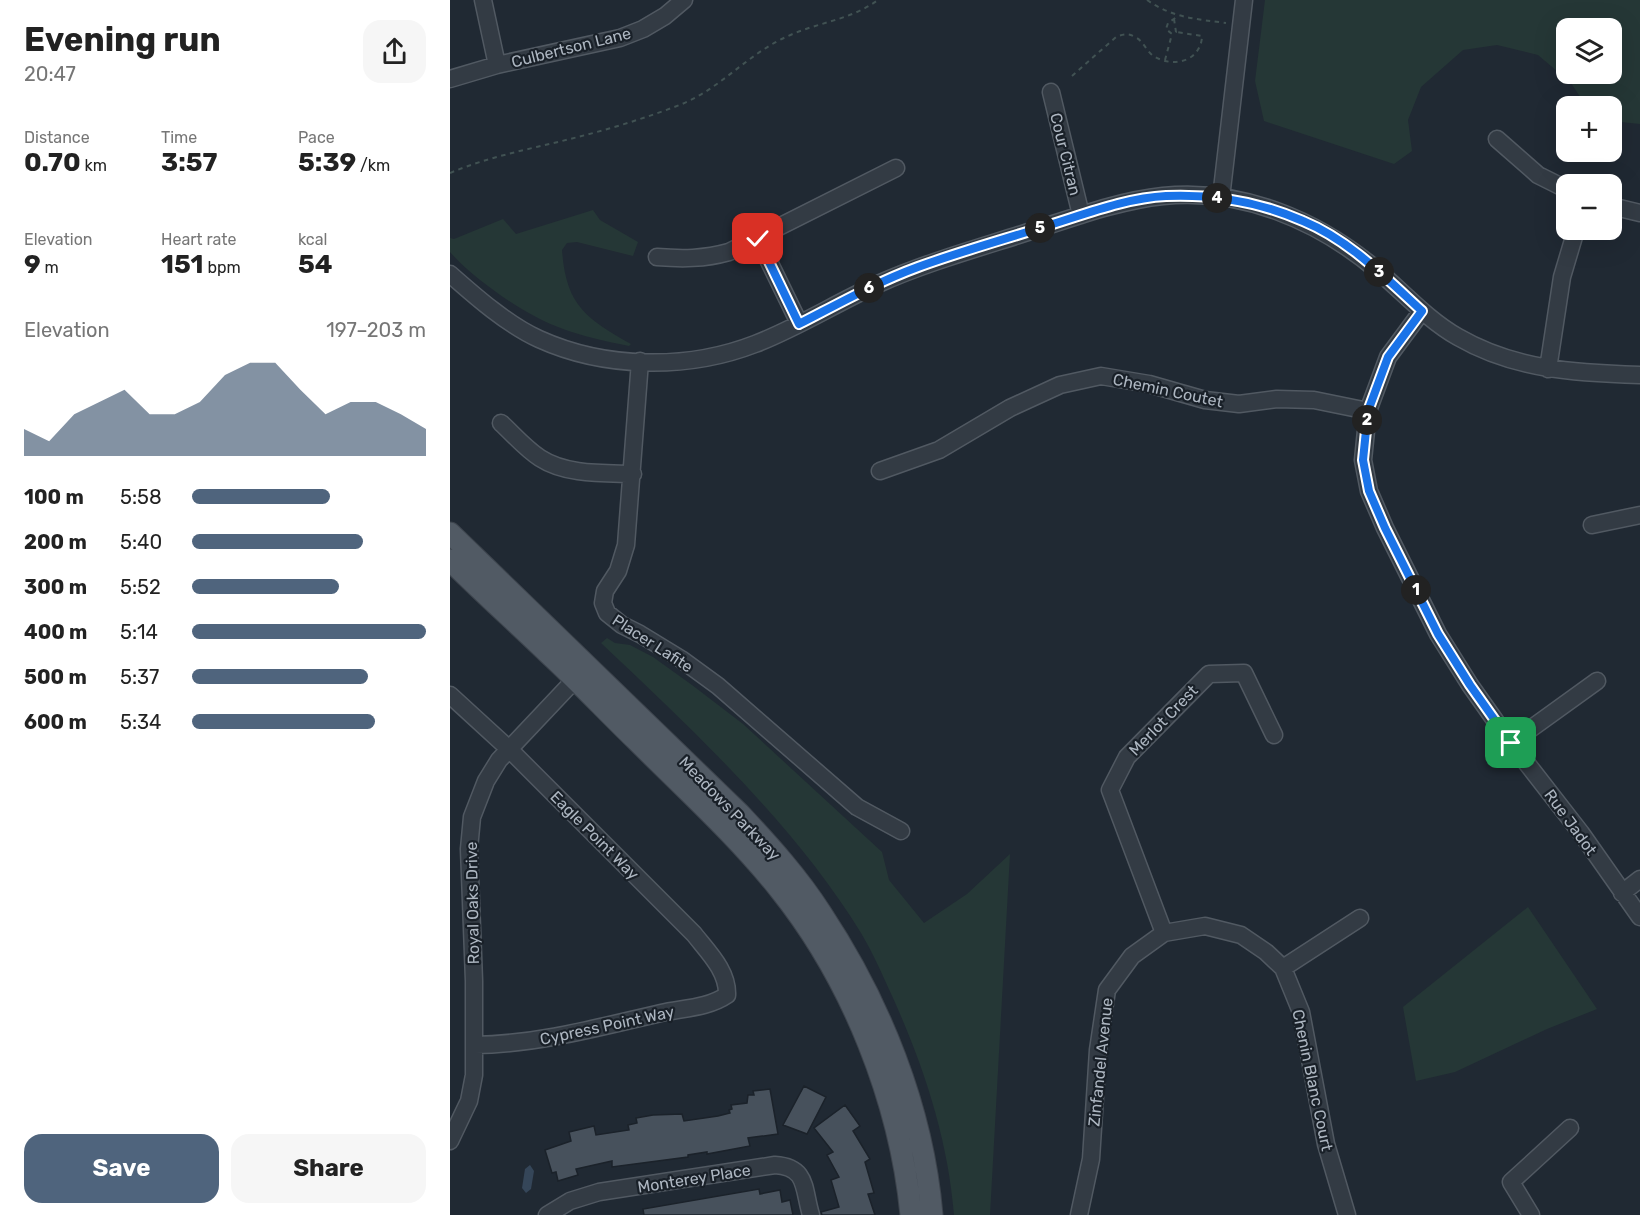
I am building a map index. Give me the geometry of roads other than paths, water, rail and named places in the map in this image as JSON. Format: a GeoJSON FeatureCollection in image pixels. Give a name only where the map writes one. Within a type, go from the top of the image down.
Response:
{"type":"FeatureCollection","features":[{"type":"Feature","properties":{"kind":"main road","name":"Meadows Parkway"},"geometry":{"type":"LineString","coordinates":[[450,533],[752,856],[782,892],[817,944],[842,987],[874,1058],[899,1141],[910,1215]]}},
{"type":"Feature","properties":{"kind":"main road","name":"Meadows Parkway"},"geometry":{"type":"LineString","coordinates":[[450,560],[581,672],[740,814],[774,850],[821,913],[874,1004],[902,1078],[919,1138],[932,1215]]}},
{"type":"Feature","properties":{"kind":"street"},"geometry":{"type":"LineString","coordinates":[[483,0],[497,65]]}},
{"type":"Feature","properties":{"kind":"street","name":"Culbertson Lane"},"geometry":{"type":"LineString","coordinates":[[450,80],[497,65],[620,38],[643,29],[665,16],[684,0]]}},
{"type":"Feature","properties":{"kind":"street"},"geometry":{"type":"LineString","coordinates":[[1221,198],[1244,0]]}},
{"type":"Feature","properties":{"kind":"street","name":"Cour Citran"},"geometry":{"type":"LineString","coordinates":[[1051,92],[1081,215]]}},
{"type":"Feature","properties":{"kind":"street"},"geometry":{"type":"LineString","coordinates":[[1497,140],[1538,176],[1556,184]]}},
{"type":"Feature","properties":{"kind":"street"},"geometry":{"type":"LineString","coordinates":[[657,257],[690,260],[711,258],[729,252],[896,168]]}},
{"type":"Feature","properties":{"kind":"street"},"geometry":{"type":"LineString","coordinates":[[453,284],[538,339],[584,354],[640,362],[690,361],[756,344],[875,285],[918,267],[1081,215],[1163,196],[1221,198],[1252,203],[1280,212],[1305,221],[1329,234],[1357,253],[1422,311],[1456,336],[1486,351],[1516,362],[1548,369],[1576,373],[1640,375]]}},
{"type":"Feature","properties":{"kind":"street"},"geometry":{"type":"LineString","coordinates":[[1622,209],[1640,213]]}},
{"type":"Feature","properties":{"kind":"street"},"geometry":{"type":"LineString","coordinates":[[758,239],[799,324]]}},
{"type":"Feature","properties":{"kind":"street"},"geometry":{"type":"LineString","coordinates":[[1548,369],[1562,277],[1573,240]]}},
{"type":"Feature","properties":{"kind":"street","name":"Rue Jadot"},"geometry":{"type":"LineString","coordinates":[[1422,311],[1388,357],[1368,411],[1363,460],[1369,491],[1438,634],[1470,685],[1511,743],[1581,833],[1640,917]]}},
{"type":"Feature","properties":{"kind":"street","name":"Placer Lafite"},"geometry":{"type":"LineString","coordinates":[[640,362],[626,545],[618,571],[605,591],[603,603],[607,613],[718,686],[857,807],[901,831]]}},
{"type":"Feature","properties":{"kind":"street","name":"Chemin Coutet"},"geometry":{"type":"LineString","coordinates":[[880,471],[939,450],[1010,408],[1060,385],[1101,376],[1149,384],[1204,400],[1239,404],[1277,399],[1314,400],[1368,411]]}},
{"type":"Feature","properties":{"kind":"street"},"geometry":{"type":"LineString","coordinates":[[501,423],[540,458],[562,467],[584,471],[633,474]]}},
{"type":"Feature","properties":{"kind":"street"},"geometry":{"type":"LineString","coordinates":[[1592,525],[1640,515]]}},
{"type":"Feature","properties":{"kind":"street","name":"Royal Oaks Drive"},"geometry":{"type":"LineString","coordinates":[[450,1141],[469,1101],[474,1075],[469,849],[472,817],[486,781],[499,760],[581,672]]}},
{"type":"Feature","properties":{"kind":"street","name":"Merlot Crest"},"geometry":{"type":"LineString","coordinates":[[1164,933],[1110,790],[1127,757],[1209,674],[1244,673],[1274,735]]}},
{"type":"Feature","properties":{"kind":"street"},"geometry":{"type":"LineString","coordinates":[[1511,743],[1597,681]]}},
{"type":"Feature","properties":{"kind":"street","name":"Eagle Point Way"},"geometry":{"type":"LineString","coordinates":[[450,695],[509,749],[694,934],[720,967],[728,986]]}},
{"type":"Feature","properties":{"kind":"street"},"geometry":{"type":"LineString","coordinates":[[1622,893],[1640,879]]}},
{"type":"Feature","properties":{"kind":"street"},"geometry":{"type":"LineString","coordinates":[[1283,968],[1360,918]]}},
{"type":"Feature","properties":{"kind":"street","name":"Chenin Blanc Court"},"geometry":{"type":"LineString","coordinates":[[1164,933],[1205,926],[1241,935],[1266,952],[1283,968],[1301,1012],[1326,1144],[1347,1215]]}},
{"type":"Feature","properties":{"kind":"street","name":"Zinfandel Avenue"},"geometry":{"type":"LineString","coordinates":[[1079,1215],[1091,1159],[1098,1050],[1107,990],[1132,956],[1164,933]]}},
{"type":"Feature","properties":{"kind":"street","name":"Cypress Point Way"},"geometry":{"type":"LineString","coordinates":[[475,1046],[515,1044],[546,1039],[682,1008],[712,1004],[727,994],[728,986]]}},
{"type":"Feature","properties":{"kind":"street"},"geometry":{"type":"LineString","coordinates":[[1531,1215],[1511,1182],[1570,1128]]}},
{"type":"Feature","properties":{"kind":"street","name":"Monterey Place"},"geometry":{"type":"LineString","coordinates":[[547,1215],[570,1201],[599,1192],[775,1165],[788,1166],[800,1174],[811,1215]]}},
{"type":"Feature","properties":{"kind":"water"},"geometry":{"type":"Polygon","coordinates":[[[530,1165],[534,1171],[531,1189],[526,1193],[522,1188],[525,1169],[530,1165]]]}}]}
